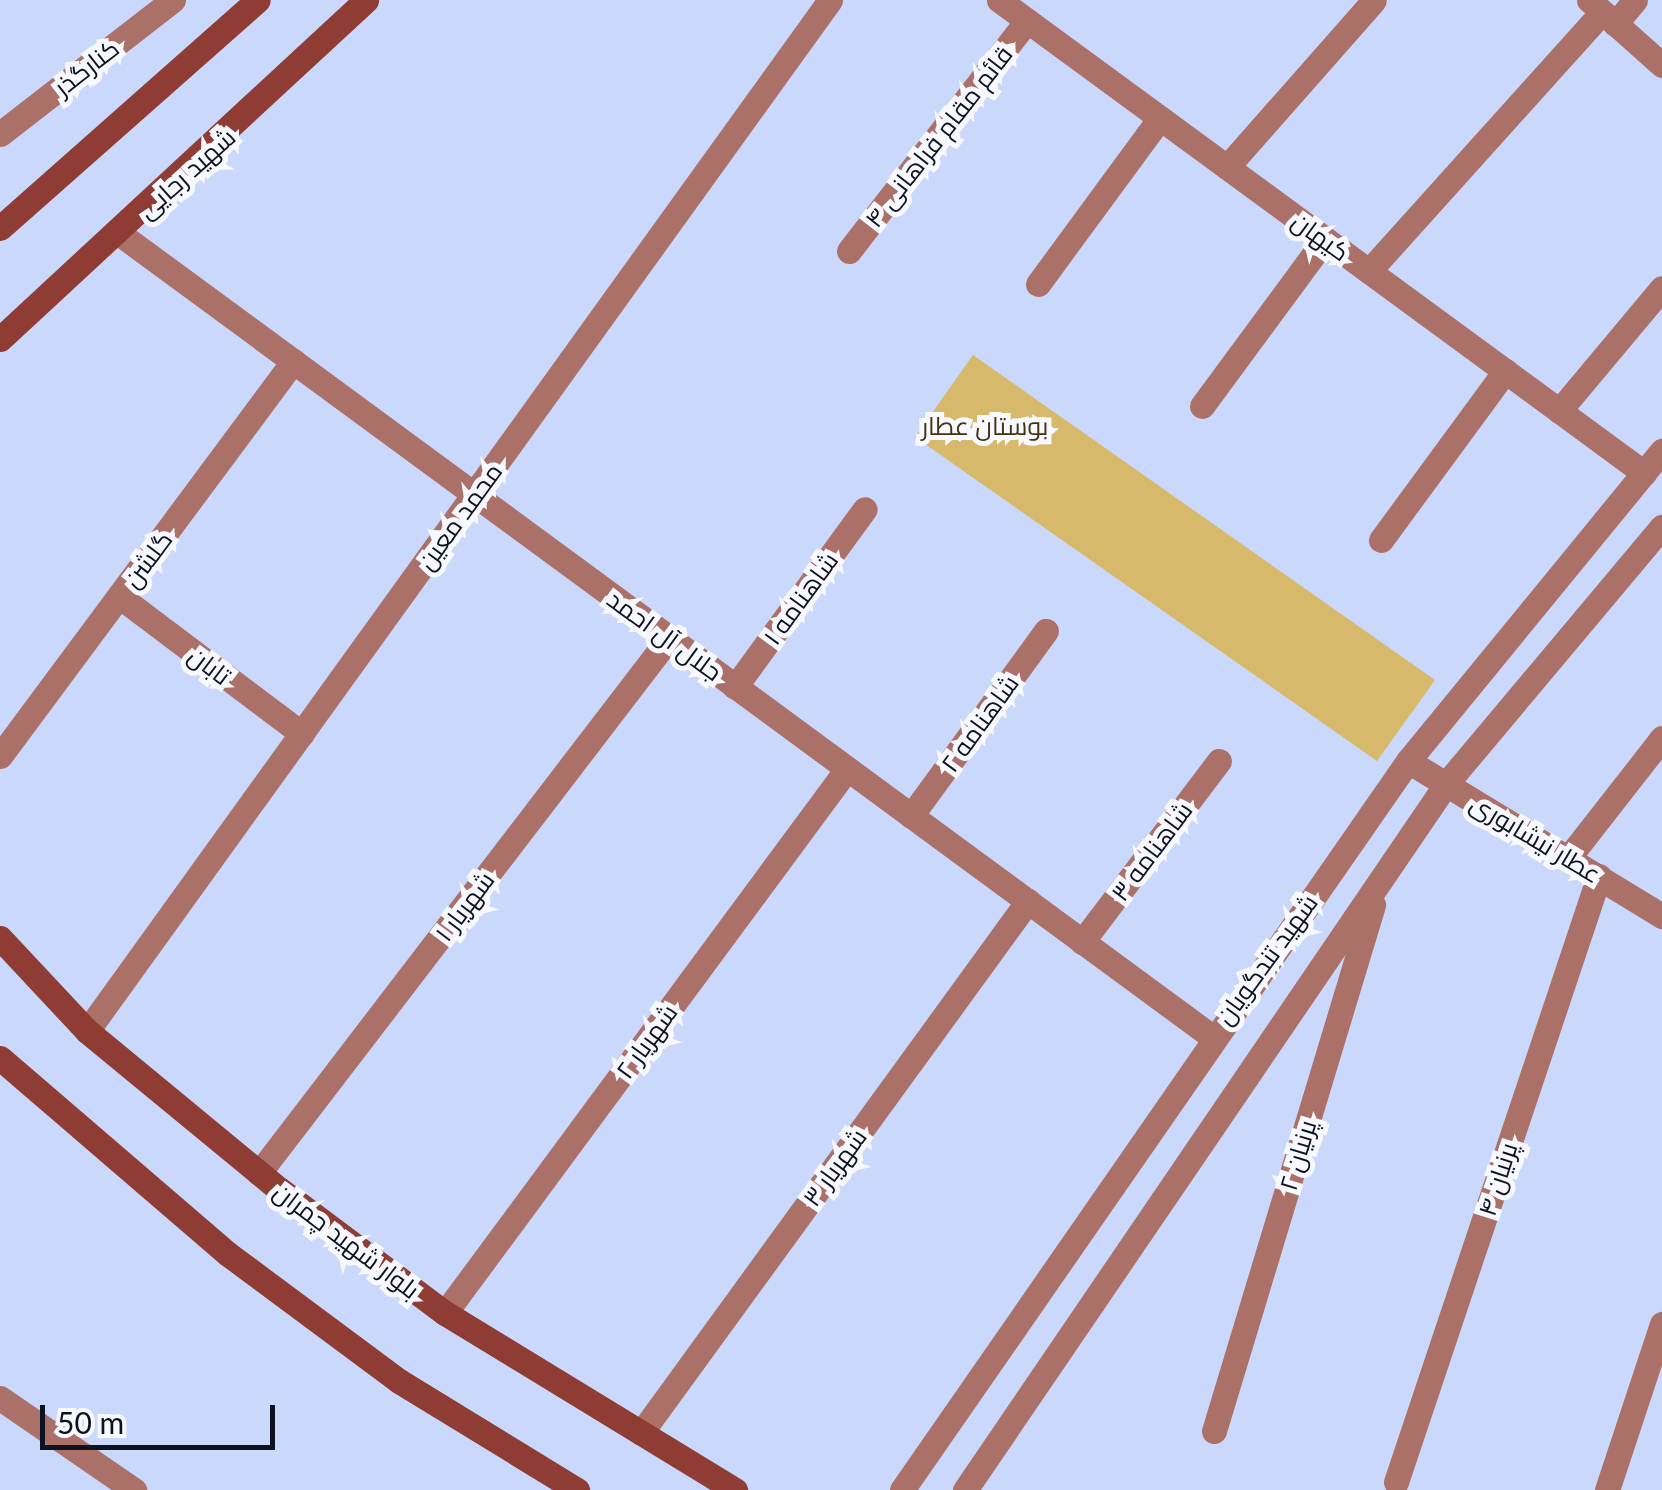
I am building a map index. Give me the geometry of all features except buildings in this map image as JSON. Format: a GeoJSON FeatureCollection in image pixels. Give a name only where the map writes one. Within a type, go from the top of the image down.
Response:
{"type":"FeatureCollection","features":[{"type":"Feature","properties":{"kind":"main road"},"geometry":{"type":"LineString","coordinates":[[0,228],[258,0]]}},
{"type":"Feature","properties":{"kind":"main road","name":"شهید رجایی"},"geometry":{"type":"LineString","coordinates":[[0,339],[120,234],[366,0]]}},
{"type":"Feature","properties":{"kind":"main road","name":"بلوار شهید چمران"},"geometry":{"type":"LineString","coordinates":[[0,938],[87,1031],[259,1173],[445,1313],[734,1490]]}},
{"type":"Feature","properties":{"kind":"main road"},"geometry":{"type":"LineString","coordinates":[[0,1058],[228,1254],[399,1381],[577,1490]]}},
{"type":"Feature","properties":{"kind":"street","name":"کنارگذر"},"geometry":{"type":"LineString","coordinates":[[0,134],[172,0]]}},
{"type":"Feature","properties":{"kind":"street","name":"محمد معین"},"geometry":{"type":"LineString","coordinates":[[87,1031],[830,0]]}},
{"type":"Feature","properties":{"kind":"street","name":"کیهان"},"geometry":{"type":"LineString","coordinates":[[999,0],[1644,473]]}},
{"type":"Feature","properties":{"kind":"street"},"geometry":{"type":"LineString","coordinates":[[1227,167],[1374,0]]}},
{"type":"Feature","properties":{"kind":"street"},"geometry":{"type":"LineString","coordinates":[[1370,271],[1602,12],[1635,0]]}},
{"type":"Feature","properties":{"kind":"street"},"geometry":{"type":"LineString","coordinates":[[1602,12],[1662,65]]}},
{"type":"Feature","properties":{"kind":"street","name":"قائم مقام فراهانی ۴"},"geometry":{"type":"LineString","coordinates":[[849,251],[1027,20]]}},
{"type":"Feature","properties":{"kind":"street"},"geometry":{"type":"LineString","coordinates":[[1038,284],[1160,118]]}},
{"type":"Feature","properties":{"kind":"street","name":"جلال آل احمد"},"geometry":{"type":"LineString","coordinates":[[120,234],[1211,1036]]}},
{"type":"Feature","properties":{"kind":"street"},"geometry":{"type":"LineString","coordinates":[[1202,406],[1326,239]]}},
{"type":"Feature","properties":{"kind":"street"},"geometry":{"type":"LineString","coordinates":[[1559,410],[1662,288]]}},
{"type":"Feature","properties":{"kind":"street","name":"گلشن"},"geometry":{"type":"LineString","coordinates":[[0,756],[294,361]]}},
{"type":"Feature","properties":{"kind":"street"},"geometry":{"type":"LineString","coordinates":[[1382,540],[1506,372]]}},
{"type":"Feature","properties":{"kind":"street","name":"شهید تندگویان"},"geometry":{"type":"LineString","coordinates":[[902,1490],[1211,1036],[1408,762],[1662,451]]}},
{"type":"Feature","properties":{"kind":"street","name":"شاهنامه ۱"},"geometry":{"type":"LineString","coordinates":[[736,686],[865,509]]}},
{"type":"Feature","properties":{"kind":"street","name":"شهید تندگویان"},"geometry":{"type":"LineString","coordinates":[[965,1490],[1446,784],[1662,527]]}},
{"type":"Feature","properties":{"kind":"street","name":"تابان"},"geometry":{"type":"LineString","coordinates":[[119,596],[302,734]]}},
{"type":"Feature","properties":{"kind":"street","name":"شاهنامه ۲"},"geometry":{"type":"LineString","coordinates":[[911,816],[1046,631]]}},
{"type":"Feature","properties":{"kind":"street","name":"شهریار ۱"},"geometry":{"type":"LineString","coordinates":[[259,1173],[670,638]]}},
{"type":"Feature","properties":{"kind":"street"},"geometry":{"type":"LineString","coordinates":[[1569,857],[1662,738]]}},
{"type":"Feature","properties":{"kind":"street","name":"شاهنامه ۳"},"geometry":{"type":"LineString","coordinates":[[1082,942],[1220,761]]}},
{"type":"Feature","properties":{"kind":"street","name":"عطار نیشابوری"},"geometry":{"type":"LineString","coordinates":[[1408,762],[1662,916]]}},
{"type":"Feature","properties":{"kind":"street","name":"شهریار ۲"},"geometry":{"type":"LineString","coordinates":[[445,1313],[848,769]]}},
{"type":"Feature","properties":{"kind":"street","name":"پرنیان ۴"},"geometry":{"type":"LineString","coordinates":[[1396,1482],[1598,876]]}},
{"type":"Feature","properties":{"kind":"street","name":"پرنیان ۲"},"geometry":{"type":"LineString","coordinates":[[1214,1432],[1381,879]]}},
{"type":"Feature","properties":{"kind":"street","name":"شهریار ۳"},"geometry":{"type":"LineString","coordinates":[[640,1432],[1028,902]]}},
{"type":"Feature","properties":{"kind":"street"},"geometry":{"type":"LineString","coordinates":[[1607,1490],[1662,1324]]}},
{"type":"Feature","properties":{"kind":"street"},"geometry":{"type":"LineString","coordinates":[[0,1398],[134,1490]]}},
{"type":"Feature","properties":{"kind":"green space","name":"بوستان عطار"},"geometry":{"type":"Polygon","coordinates":[[[973,355],[1435,680],[1377,761],[915,437],[973,355]]]}}]}
